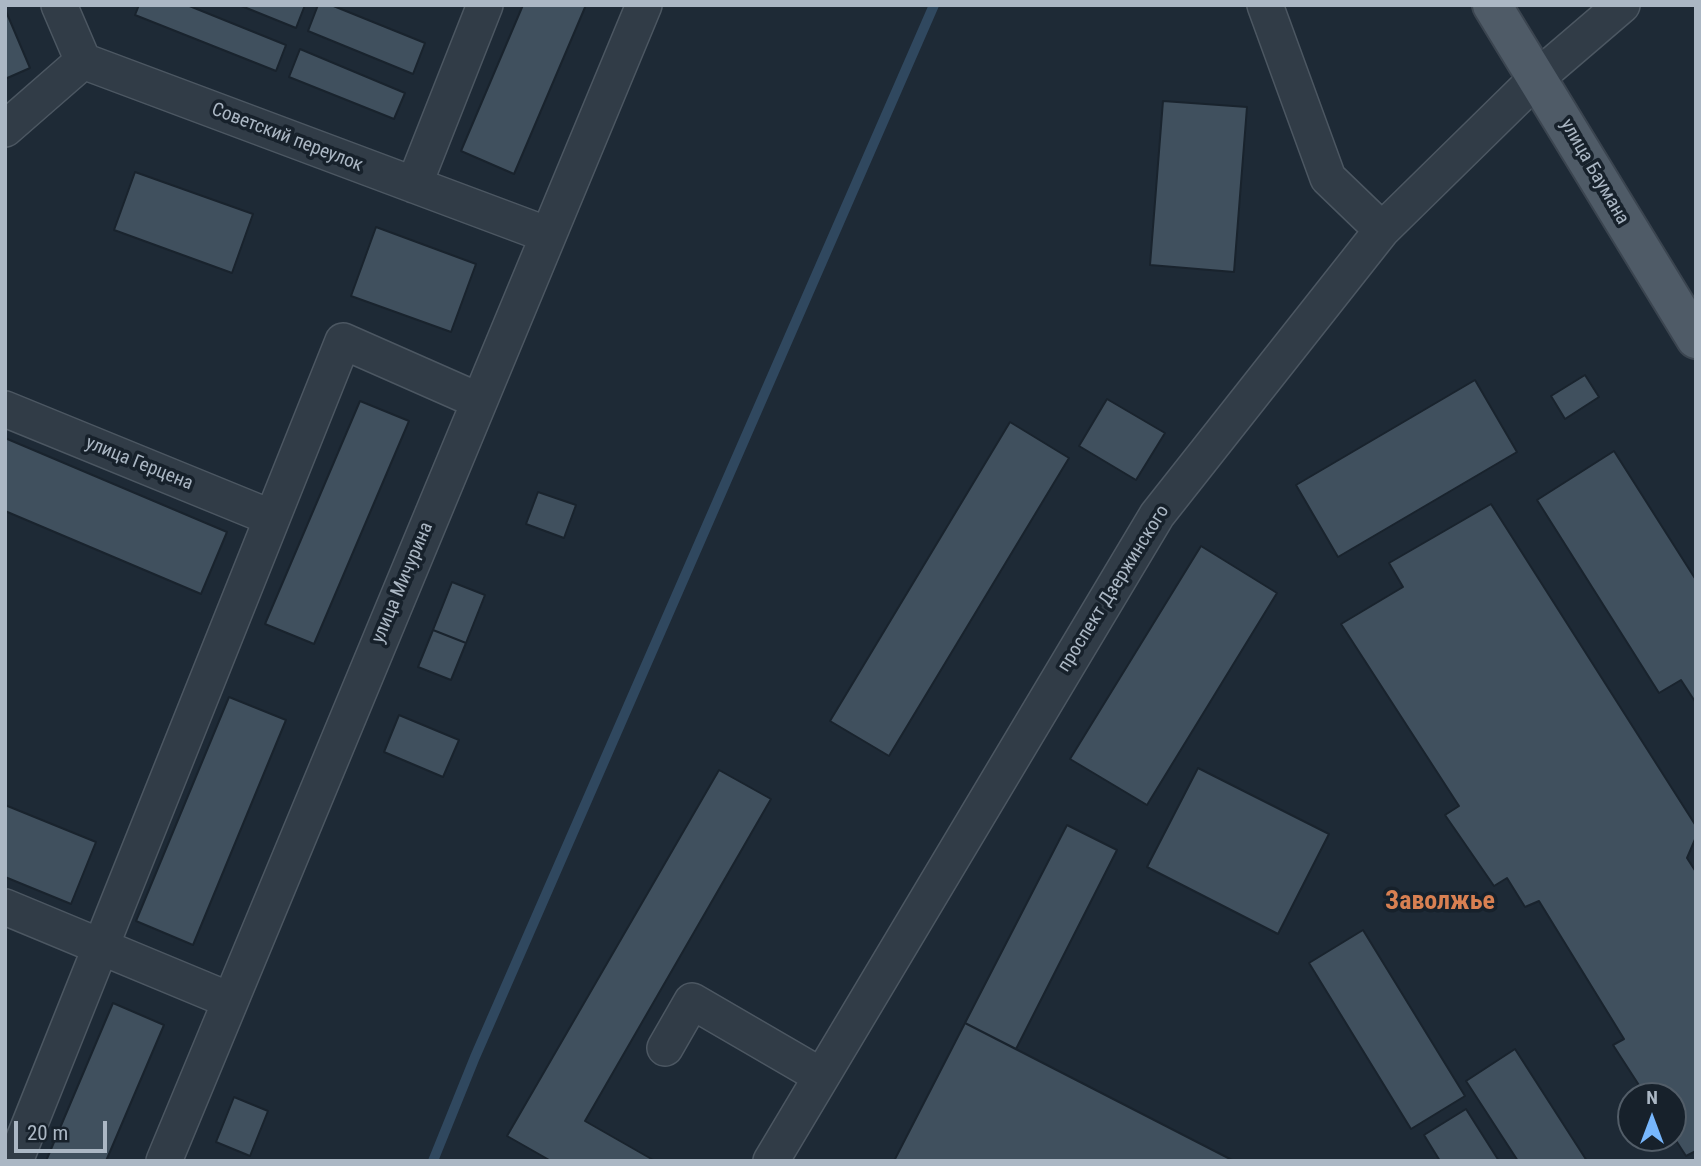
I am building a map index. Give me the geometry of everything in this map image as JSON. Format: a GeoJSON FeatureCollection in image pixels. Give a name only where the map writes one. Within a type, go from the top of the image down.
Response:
{"type":"FeatureCollection","features":[{"type":"Feature","properties":{"kind":"main road","name":"улица Баумана"},"geometry":{"type":"LineString","coordinates":[[1492,5],[1658,282],[1694,332]]}},
{"type":"Feature","properties":{"kind":"street"},"geometry":{"type":"LineString","coordinates":[[5,129],[83,61],[59,5]]}},
{"type":"Feature","properties":{"kind":"street"},"geometry":{"type":"LineString","coordinates":[[414,185],[485,5]]}},
{"type":"Feature","properties":{"kind":"street","name":"улица Мичурина"},"geometry":{"type":"LineString","coordinates":[[164,1161],[644,5]]}},
{"type":"Feature","properties":{"kind":"street"},"geometry":{"type":"LineString","coordinates":[[1265,5],[1328,178],[1382,230]]}},
{"type":"Feature","properties":{"kind":"street","name":"проспект Дзержинского"},"geometry":{"type":"LineString","coordinates":[[771,1161],[1157,515],[1382,230],[1538,78],[1622,5]]}},
{"type":"Feature","properties":{"kind":"street","name":"Советский переулок"},"geometry":{"type":"LineString","coordinates":[[83,61],[548,235]]}},
{"type":"Feature","properties":{"kind":"street"},"geometry":{"type":"LineString","coordinates":[[15,1161],[103,947],[343,341],[479,401]]}},
{"type":"Feature","properties":{"kind":"street","name":"улица Герцена"},"geometry":{"type":"LineString","coordinates":[[5,409],[272,518]]}},
{"type":"Feature","properties":{"kind":"street"},"geometry":{"type":"LineString","coordinates":[[5,907],[229,1000]]}},
{"type":"Feature","properties":{"kind":"street"},"geometry":{"type":"LineString","coordinates":[[666,1048],[692,1001],[821,1076]]}},
{"type":"Feature","properties":{"kind":"building"},"geometry":{"type":"Polygon","coordinates":[[[139,5],[187,5],[286,45],[276,71],[135,15],[139,5]]]}},
{"type":"Feature","properties":{"kind":"building"},"geometry":{"type":"Polygon","coordinates":[[[239,5],[305,5],[296,28],[239,5]]]}},
{"type":"Feature","properties":{"kind":"building"},"geometry":{"type":"Polygon","coordinates":[[[318,5],[331,5],[425,43],[413,74],[308,31],[318,5]]]}},
{"type":"Feature","properties":{"kind":"building"},"geometry":{"type":"Polygon","coordinates":[[[523,5],[586,5],[514,174],[461,151],[523,5]]]}},
{"type":"Feature","properties":{"kind":"building"},"geometry":{"type":"Polygon","coordinates":[[[5,9],[30,68],[5,79],[5,9]]]}},
{"type":"Feature","properties":{"kind":"building"},"geometry":{"type":"Polygon","coordinates":[[[300,49],[405,93],[394,119],[289,77],[300,49]]]}},
{"type":"Feature","properties":{"kind":"building"},"geometry":{"type":"Polygon","coordinates":[[[1163,101],[1247,107],[1234,272],[1150,265],[1163,101]]]}},
{"type":"Feature","properties":{"kind":"building"},"geometry":{"type":"Polygon","coordinates":[[[135,172],[253,214],[232,273],[114,230],[135,172]]]}},
{"type":"Feature","properties":{"kind":"building"},"geometry":{"type":"Polygon","coordinates":[[[376,227],[476,264],[451,332],[351,296],[376,227]]]}},
{"type":"Feature","properties":{"kind":"building"},"geometry":{"type":"Polygon","coordinates":[[[1585,375],[1599,397],[1565,419],[1551,396],[1585,375]]]}},
{"type":"Feature","properties":{"kind":"building"},"geometry":{"type":"Polygon","coordinates":[[[1475,380],[1517,452],[1338,557],[1296,485],[1475,380]]]}},
{"type":"Feature","properties":{"kind":"building"},"geometry":{"type":"Polygon","coordinates":[[[1107,399],[1165,433],[1136,480],[1079,446],[1107,399]]]}},
{"type":"Feature","properties":{"kind":"building"},"geometry":{"type":"Polygon","coordinates":[[[360,401],[409,421],[314,644],[265,624],[360,401]]]}},
{"type":"Feature","properties":{"kind":"building"},"geometry":{"type":"Polygon","coordinates":[[[1010,422],[1069,458],[889,756],[830,721],[1010,422]]]}},
{"type":"Feature","properties":{"kind":"building"},"geometry":{"type":"Polygon","coordinates":[[[5,438],[227,532],[201,594],[5,511],[5,438]]]}},
{"type":"Feature","properties":{"kind":"building"},"geometry":{"type":"Polygon","coordinates":[[[1614,451],[1696,580],[1696,703],[1681,680],[1659,693],[1537,500],[1614,451]]]}},
{"type":"Feature","properties":{"kind":"building"},"geometry":{"type":"Polygon","coordinates":[[[538,492],[576,505],[564,538],[526,524],[538,492]]]}},
{"type":"Feature","properties":{"kind":"building"},"geometry":{"type":"Polygon","coordinates":[[[1491,504],[1696,826],[1696,837],[1687,858],[1696,872],[1696,1151],[1686,1156],[1683,1152],[1687,1152],[1687,1082],[1637,1082],[1613,1045],[1624,1039],[1539,901],[1525,907],[1507,878],[1494,886],[1445,815],[1459,806],[1341,624],[1403,587],[1389,563],[1491,504]]]}},
{"type":"Feature","properties":{"kind":"building"},"geometry":{"type":"Polygon","coordinates":[[[1201,546],[1277,593],[1147,805],[1070,759],[1201,546]]]}},
{"type":"Feature","properties":{"kind":"building"},"geometry":{"type":"Polygon","coordinates":[[[452,582],[485,595],[466,643],[433,630],[452,582]]]}},
{"type":"Feature","properties":{"kind":"building"},"geometry":{"type":"Polygon","coordinates":[[[433,630],[466,643],[451,680],[418,667],[433,630]]]}},
{"type":"Feature","properties":{"kind":"building"},"geometry":{"type":"Polygon","coordinates":[[[229,697],[286,720],[193,945],[136,921],[229,697]]]}},
{"type":"Feature","properties":{"kind":"building"},"geometry":{"type":"Polygon","coordinates":[[[399,715],[459,740],[443,777],[384,752],[399,715]]]}},
{"type":"Feature","properties":{"kind":"building"},"geometry":{"type":"Polygon","coordinates":[[[1198,768],[1329,834],[1278,934],[1147,867],[1198,768]]]}},
{"type":"Feature","properties":{"kind":"building"},"geometry":{"type":"Polygon","coordinates":[[[719,770],[771,799],[585,1121],[655,1161],[551,1161],[507,1136],[719,770]]]}},
{"type":"Feature","properties":{"kind":"building"},"geometry":{"type":"Polygon","coordinates":[[[5,805],[96,842],[71,904],[5,877],[5,805]]]}},
{"type":"Feature","properties":{"kind":"building"},"geometry":{"type":"Polygon","coordinates":[[[1067,825],[1117,850],[1016,1049],[965,1023],[1067,825]]]}},
{"type":"Feature","properties":{"kind":"building"},"geometry":{"type":"Polygon","coordinates":[[[1363,930],[1465,1096],[1411,1129],[1309,963],[1363,930]]]}},
{"type":"Feature","properties":{"kind":"building"},"geometry":{"type":"Polygon","coordinates":[[[113,1003],[164,1025],[106,1161],[46,1161],[113,1003]]]}},
{"type":"Feature","properties":{"kind":"building"},"geometry":{"type":"Polygon","coordinates":[[[965,1023],[1234,1161],[894,1161],[965,1023]]]}},
{"type":"Feature","properties":{"kind":"building"},"geometry":{"type":"Polygon","coordinates":[[[1515,1049],[1587,1161],[1518,1161],[1466,1081],[1515,1049]]]}},
{"type":"Feature","properties":{"kind":"building"},"geometry":{"type":"Polygon","coordinates":[[[234,1097],[268,1111],[250,1156],[216,1142],[234,1097]]]}},
{"type":"Feature","properties":{"kind":"building"},"geometry":{"type":"Polygon","coordinates":[[[1466,1109],[1499,1161],[1440,1161],[1424,1135],[1466,1109]]]}},
{"type":"Feature","properties":{"kind":"waterway"},"geometry":{"type":"LineString","coordinates":[[433,1161],[475,1057],[934,5]]}},
{"type":"Feature","properties":{"kind":"district","name":"Заволжье"},"geometry":{"type":"Point","coordinates":[1440,902]}}]}
